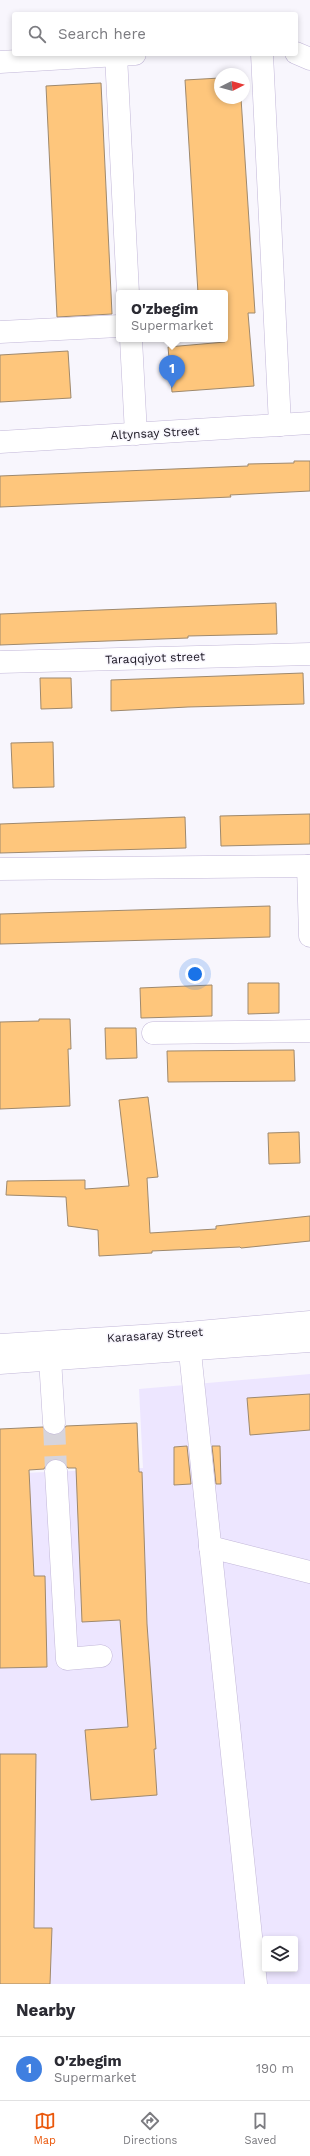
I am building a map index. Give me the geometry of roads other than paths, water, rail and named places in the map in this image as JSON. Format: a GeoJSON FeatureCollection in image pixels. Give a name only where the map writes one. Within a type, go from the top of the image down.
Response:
{"type":"FeatureCollection","features":[{"type":"Feature","properties":{"kind":"street"},"geometry":{"type":"LineString","coordinates":[[298,53],[310,59]]}},
{"type":"Feature","properties":{"kind":"street"},"geometry":{"type":"LineString","coordinates":[[0,62],[107,56]]}},
{"type":"Feature","properties":{"kind":"street"},"geometry":{"type":"LineString","coordinates":[[125,56],[128,290]]}},
{"type":"Feature","properties":{"kind":"street"},"geometry":{"type":"LineString","coordinates":[[262,56],[280,425]]}},
{"type":"Feature","properties":{"kind":"street"},"geometry":{"type":"LineString","coordinates":[[0,332],[116,326]]}},
{"type":"Feature","properties":{"kind":"street"},"geometry":{"type":"LineString","coordinates":[[131,342],[136,434]]}},
{"type":"Feature","properties":{"kind":"street","name":"Altynsay Street"},"geometry":{"type":"LineString","coordinates":[[0,442],[310,423]]}},
{"type":"Feature","properties":{"kind":"street","name":"Taraqqiyot street"},"geometry":{"type":"LineString","coordinates":[[0,662],[310,654]]}},
{"type":"Feature","properties":{"kind":"street"},"geometry":{"type":"LineString","coordinates":[[0,870],[309,866],[310,936]]}},
{"type":"Feature","properties":{"kind":"street"},"geometry":{"type":"LineString","coordinates":[[152,1033],[310,1031]]}},
{"type":"Feature","properties":{"kind":"street","name":"Karasaray Street"},"geometry":{"type":"LineString","coordinates":[[0,1363],[50,1359],[188,1341],[310,1322]]}},
{"type":"Feature","properties":{"kind":"street"},"geometry":{"type":"LineString","coordinates":[[188,1341],[256,1984]]}},
{"type":"Feature","properties":{"kind":"street","name":"Karasaray Street"},"geometry":{"type":"LineString","coordinates":[[0,1345],[188,1341],[310,1341]]}},
{"type":"Feature","properties":{"kind":"street"},"geometry":{"type":"LineString","coordinates":[[50,1359],[54,1423]]}},
{"type":"Feature","properties":{"kind":"street"},"geometry":{"type":"LineString","coordinates":[[56,1471],[67,1659],[101,1656]]}},
{"type":"Feature","properties":{"kind":"street"},"geometry":{"type":"LineString","coordinates":[[210,1547],[310,1572]]}},
{"type":"Feature","properties":{"kind":"tunnel"},"geometry":{"type":"LineString","coordinates":[[54,1423],[56,1471]]}},
{"type":"Feature","properties":{"kind":"place","name":"O'zbegim"},"geometry":{"type":"Point","coordinates":[172,388]}}]}
